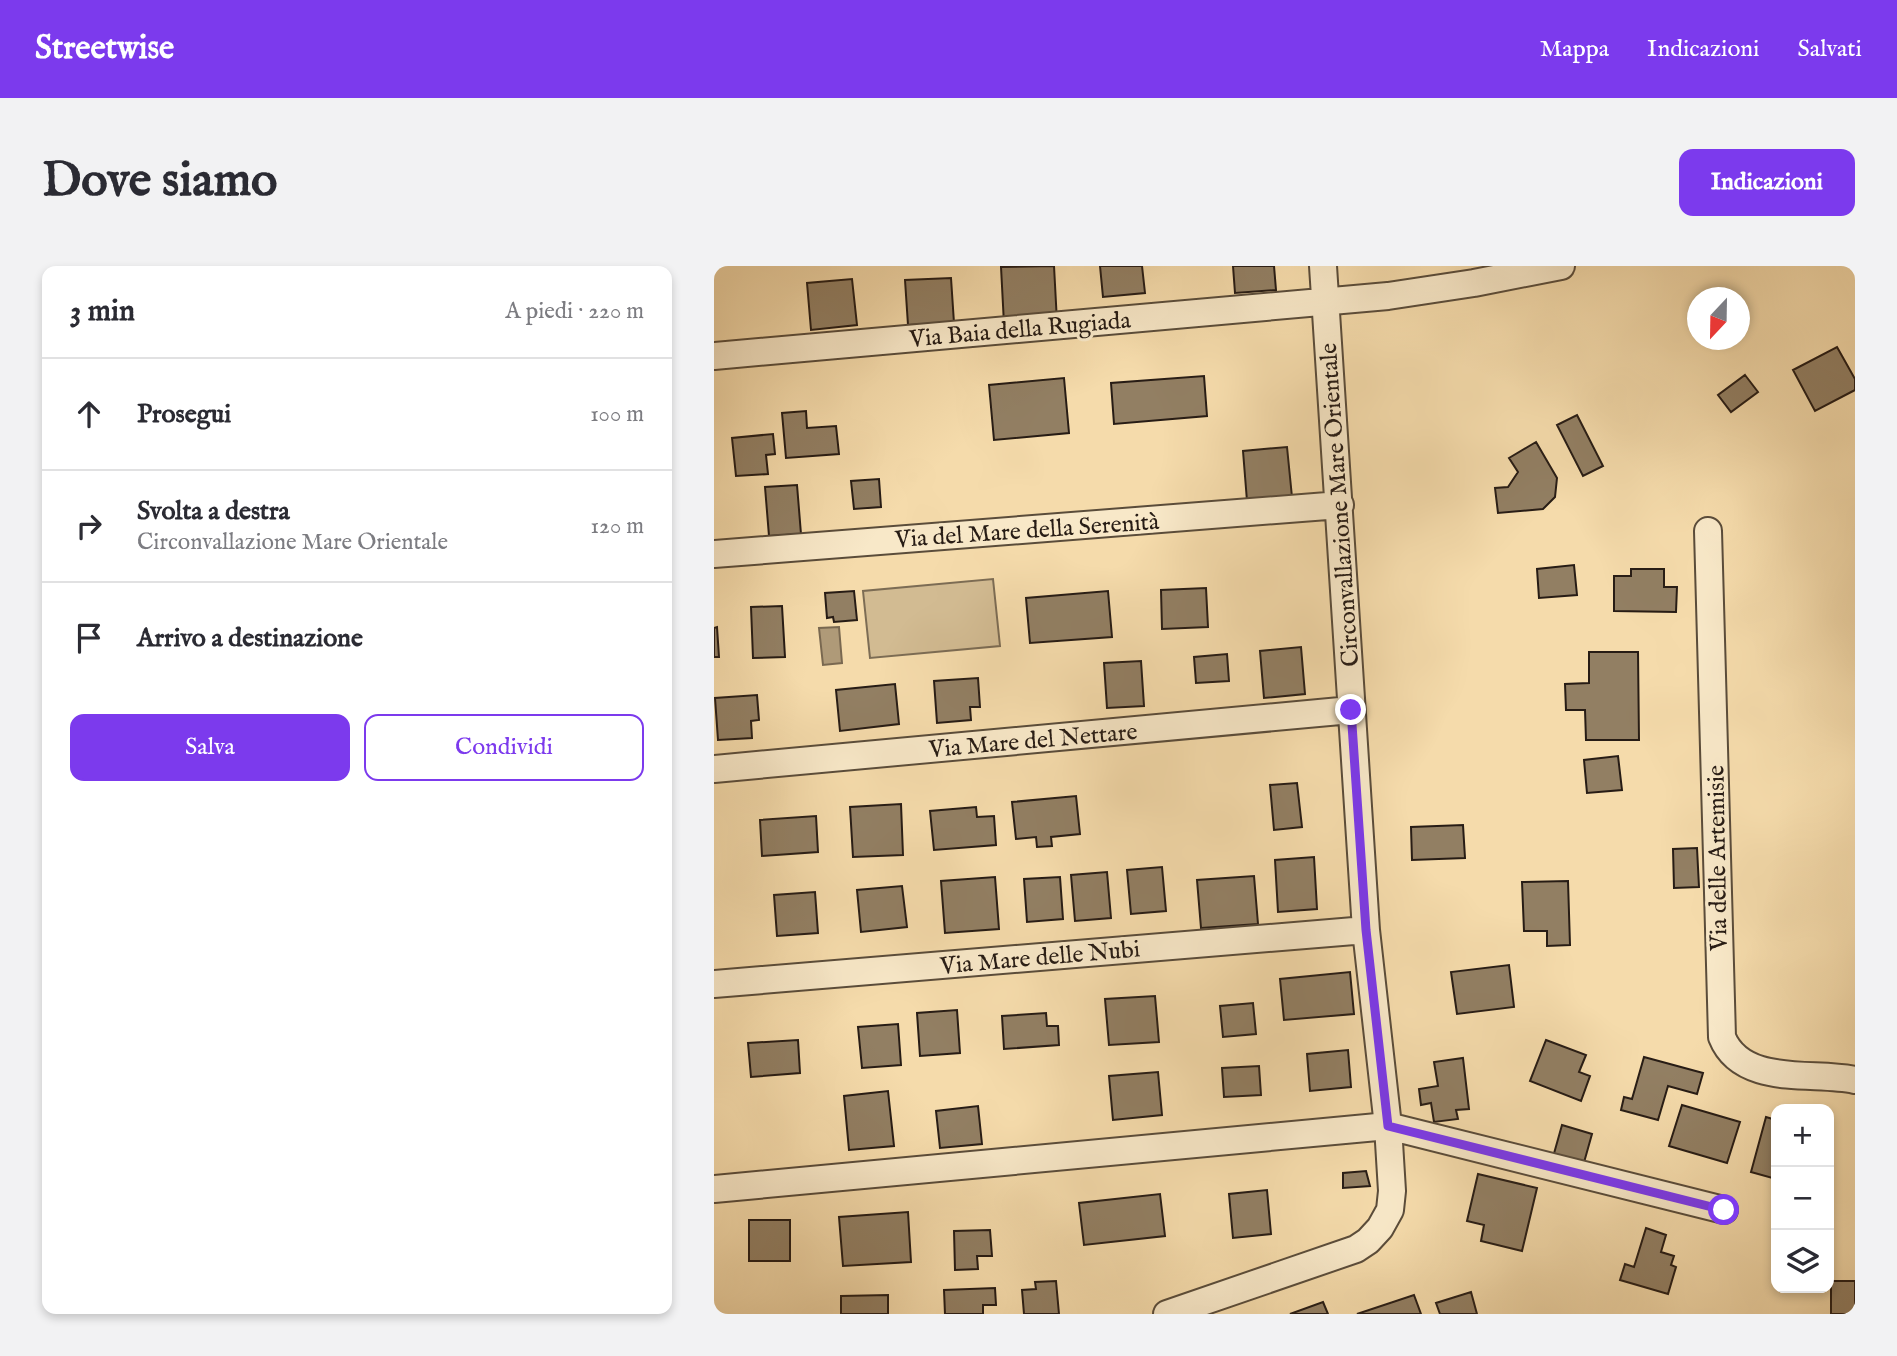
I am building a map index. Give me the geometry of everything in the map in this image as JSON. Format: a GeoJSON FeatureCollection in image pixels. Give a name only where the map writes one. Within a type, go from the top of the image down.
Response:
{"type":"FeatureCollection","features":[{"type":"Feature","properties":{"kind":"street","name":"Circonvallazione Mare Orientale"},"geometry":{"type":"LineString","coordinates":[[1167,1314],[1350,1251],[1368,1241],[1380,1228],[1391,1204],[1388,1126],[1366,930],[1323,266]]}},
{"type":"Feature","properties":{"kind":"street"},"geometry":{"type":"LineString","coordinates":[[1325,302],[1439,289],[1561,266]]}},
{"type":"Feature","properties":{"kind":"street","name":"Via Baia della Rugiada"},"geometry":{"type":"LineString","coordinates":[[714,356],[1325,302]]}},
{"type":"Feature","properties":{"kind":"street","name":"Via del Mare della Serenità"},"geometry":{"type":"LineString","coordinates":[[714,554],[1340,505]]}},
{"type":"Feature","properties":{"kind":"street","name":"Via delle Artemisie"},"geometry":{"type":"LineString","coordinates":[[1708,531],[1722,1037],[1735,1055],[1769,1072],[1855,1080]]}},
{"type":"Feature","properties":{"kind":"street","name":"Via Mare del Nettare"},"geometry":{"type":"LineString","coordinates":[[714,769],[1351,710]]}},
{"type":"Feature","properties":{"kind":"street","name":"Via Mare delle Nubi"},"geometry":{"type":"LineString","coordinates":[[714,984],[1366,930]]}},
{"type":"Feature","properties":{"kind":"street"},"geometry":{"type":"LineString","coordinates":[[714,1189],[1388,1126],[1724,1210]]}},
{"type":"Feature","properties":{"kind":"shaded area"},"geometry":{"type":"Polygon","coordinates":[[[993,579],[1000,646],[870,658],[863,591],[993,579]]]}},
{"type":"Feature","properties":{"kind":"shaded area"},"geometry":{"type":"Polygon","coordinates":[[[839,627],[842,663],[823,665],[819,628],[839,627]]]}},
{"type":"Feature","properties":{"kind":"building"},"geometry":{"type":"Polygon","coordinates":[[[1054,266],[1057,322],[1004,324],[1001,267],[1054,266]]]}},
{"type":"Feature","properties":{"kind":"building"},"geometry":{"type":"Polygon","coordinates":[[[1100,266],[1142,266],[1145,293],[1103,297],[1100,266]]]}},
{"type":"Feature","properties":{"kind":"building"},"geometry":{"type":"Polygon","coordinates":[[[1233,266],[1274,266],[1276,290],[1235,293],[1233,266]]]}},
{"type":"Feature","properties":{"kind":"building"},"geometry":{"type":"Polygon","coordinates":[[[951,278],[954,323],[908,325],[905,280],[951,278]]]}},
{"type":"Feature","properties":{"kind":"building"},"geometry":{"type":"Polygon","coordinates":[[[852,279],[857,325],[811,330],[807,283],[852,279]]]}},
{"type":"Feature","properties":{"kind":"building"},"geometry":{"type":"Polygon","coordinates":[[[1837,347],[1855,379],[1855,390],[1815,411],[1793,370],[1837,347]]]}},
{"type":"Feature","properties":{"kind":"building"},"geometry":{"type":"Polygon","coordinates":[[[1745,375],[1758,392],[1731,412],[1718,395],[1745,375]]]}},
{"type":"Feature","properties":{"kind":"building"},"geometry":{"type":"Polygon","coordinates":[[[1204,376],[1207,416],[1114,424],[1111,383],[1204,376]]]}},
{"type":"Feature","properties":{"kind":"building"},"geometry":{"type":"Polygon","coordinates":[[[1064,378],[1069,433],[994,440],[989,385],[1064,378]]]}},
{"type":"Feature","properties":{"kind":"building"},"geometry":{"type":"Polygon","coordinates":[[[806,411],[807,428],[836,426],[839,454],[786,458],[782,413],[806,411]]]}},
{"type":"Feature","properties":{"kind":"building"},"geometry":{"type":"Polygon","coordinates":[[[1577,415],[1603,466],[1583,476],[1557,425],[1577,415]]]}},
{"type":"Feature","properties":{"kind":"building"},"geometry":{"type":"Polygon","coordinates":[[[773,434],[775,454],[766,455],[768,474],[736,476],[732,438],[773,434]]]}},
{"type":"Feature","properties":{"kind":"building"},"geometry":{"type":"Polygon","coordinates":[[[1536,442],[1557,478],[1555,497],[1543,509],[1498,513],[1495,488],[1508,487],[1518,472],[1509,458],[1536,442]]]}},
{"type":"Feature","properties":{"kind":"building"},"geometry":{"type":"Polygon","coordinates":[[[1287,447],[1292,497],[1247,501],[1243,451],[1287,447]]]}},
{"type":"Feature","properties":{"kind":"building"},"geometry":{"type":"Polygon","coordinates":[[[879,479],[881,507],[854,509],[851,481],[879,479]]]}},
{"type":"Feature","properties":{"kind":"building"},"geometry":{"type":"Polygon","coordinates":[[[797,485],[801,534],[769,536],[765,487],[797,485]]]}},
{"type":"Feature","properties":{"kind":"building"},"geometry":{"type":"Polygon","coordinates":[[[1574,565],[1577,595],[1539,598],[1537,569],[1574,565]]]}},
{"type":"Feature","properties":{"kind":"building"},"geometry":{"type":"Polygon","coordinates":[[[1631,569],[1664,569],[1664,587],[1677,587],[1676,612],[1614,611],[1614,576],[1631,576],[1631,569]]]}},
{"type":"Feature","properties":{"kind":"building"},"geometry":{"type":"Polygon","coordinates":[[[1206,588],[1208,627],[1162,629],[1161,590],[1206,588]]]}},
{"type":"Feature","properties":{"kind":"building"},"geometry":{"type":"Polygon","coordinates":[[[854,591],[857,620],[834,622],[833,617],[827,618],[825,593],[854,591]]]}},
{"type":"Feature","properties":{"kind":"building"},"geometry":{"type":"Polygon","coordinates":[[[1108,591],[1112,637],[1030,643],[1026,598],[1108,591]]]}},
{"type":"Feature","properties":{"kind":"building"},"geometry":{"type":"Polygon","coordinates":[[[782,606],[785,657],[753,658],[751,607],[782,606]]]}},
{"type":"Feature","properties":{"kind":"building"},"geometry":{"type":"Polygon","coordinates":[[[717,627],[719,657],[714,657],[714,628],[717,627]]]}},
{"type":"Feature","properties":{"kind":"building"},"geometry":{"type":"Polygon","coordinates":[[[1301,647],[1305,694],[1264,698],[1260,651],[1301,647]]]}},
{"type":"Feature","properties":{"kind":"building"},"geometry":{"type":"Polygon","coordinates":[[[1589,652],[1638,652],[1639,740],[1586,740],[1585,710],[1566,710],[1565,684],[1589,683],[1589,652]]]}},
{"type":"Feature","properties":{"kind":"building"},"geometry":{"type":"Polygon","coordinates":[[[1227,654],[1229,681],[1196,683],[1194,657],[1227,654]]]}},
{"type":"Feature","properties":{"kind":"building"},"geometry":{"type":"Polygon","coordinates":[[[1141,661],[1144,706],[1107,708],[1104,663],[1141,661]]]}},
{"type":"Feature","properties":{"kind":"building"},"geometry":{"type":"Polygon","coordinates":[[[978,678],[980,707],[970,707],[971,720],[937,723],[934,681],[978,678]]]}},
{"type":"Feature","properties":{"kind":"building"},"geometry":{"type":"Polygon","coordinates":[[[895,684],[899,724],[840,731],[836,690],[895,684]]]}},
{"type":"Feature","properties":{"kind":"building"},"geometry":{"type":"Polygon","coordinates":[[[757,695],[759,720],[751,721],[752,738],[718,740],[715,698],[757,695]]]}},
{"type":"Feature","properties":{"kind":"building"},"geometry":{"type":"Polygon","coordinates":[[[1618,756],[1622,790],[1587,793],[1584,760],[1618,756]]]}},
{"type":"Feature","properties":{"kind":"building"},"geometry":{"type":"Polygon","coordinates":[[[1297,783],[1302,827],[1274,830],[1270,785],[1297,783]]]}},
{"type":"Feature","properties":{"kind":"building"},"geometry":{"type":"Polygon","coordinates":[[[1076,796],[1080,834],[1051,837],[1052,846],[1037,847],[1036,837],[1016,839],[1012,802],[1076,796]]]}},
{"type":"Feature","properties":{"kind":"building"},"geometry":{"type":"Polygon","coordinates":[[[901,804],[903,855],[853,857],[850,807],[901,804]]]}},
{"type":"Feature","properties":{"kind":"building"},"geometry":{"type":"Polygon","coordinates":[[[976,807],[977,817],[994,816],[996,845],[934,850],[930,811],[976,807]]]}},
{"type":"Feature","properties":{"kind":"building"},"geometry":{"type":"Polygon","coordinates":[[[816,816],[818,852],[762,856],[760,820],[816,816]]]}},
{"type":"Feature","properties":{"kind":"building"},"geometry":{"type":"Polygon","coordinates":[[[1463,825],[1465,858],[1412,860],[1411,827],[1463,825]]]}},
{"type":"Feature","properties":{"kind":"building"},"geometry":{"type":"Polygon","coordinates":[[[1697,848],[1699,887],[1674,888],[1673,849],[1697,848]]]}},
{"type":"Feature","properties":{"kind":"building"},"geometry":{"type":"Polygon","coordinates":[[[1314,857],[1317,909],[1278,912],[1275,860],[1314,857]]]}},
{"type":"Feature","properties":{"kind":"building"},"geometry":{"type":"Polygon","coordinates":[[[1162,867],[1166,911],[1131,914],[1127,870],[1162,867]]]}},
{"type":"Feature","properties":{"kind":"building"},"geometry":{"type":"Polygon","coordinates":[[[1107,872],[1111,918],[1075,921],[1071,875],[1107,872]]]}},
{"type":"Feature","properties":{"kind":"building"},"geometry":{"type":"Polygon","coordinates":[[[1254,876],[1258,924],[1201,928],[1197,880],[1254,876]]]}},
{"type":"Feature","properties":{"kind":"building"},"geometry":{"type":"Polygon","coordinates":[[[995,877],[999,929],[945,933],[941,881],[995,877]]]}},
{"type":"Feature","properties":{"kind":"building"},"geometry":{"type":"Polygon","coordinates":[[[1060,877],[1063,919],[1027,922],[1024,879],[1060,877]]]}},
{"type":"Feature","properties":{"kind":"building"},"geometry":{"type":"Polygon","coordinates":[[[1568,881],[1570,945],[1547,946],[1547,931],[1524,931],[1522,882],[1568,881]]]}},
{"type":"Feature","properties":{"kind":"building"},"geometry":{"type":"Polygon","coordinates":[[[902,886],[907,927],[861,932],[857,890],[902,886]]]}},
{"type":"Feature","properties":{"kind":"building"},"geometry":{"type":"Polygon","coordinates":[[[815,892],[818,933],[777,936],[774,895],[815,892]]]}},
{"type":"Feature","properties":{"kind":"building"},"geometry":{"type":"Polygon","coordinates":[[[1509,965],[1514,1007],[1457,1014],[1451,972],[1509,965]]]}},
{"type":"Feature","properties":{"kind":"building"},"geometry":{"type":"Polygon","coordinates":[[[1350,972],[1354,1014],[1284,1020],[1280,979],[1350,972]]]}},
{"type":"Feature","properties":{"kind":"building"},"geometry":{"type":"Polygon","coordinates":[[[1155,996],[1159,1042],[1109,1045],[1105,999],[1155,996]]]}},
{"type":"Feature","properties":{"kind":"building"},"geometry":{"type":"Polygon","coordinates":[[[1253,1003],[1256,1034],[1223,1037],[1220,1006],[1253,1003]]]}},
{"type":"Feature","properties":{"kind":"building"},"geometry":{"type":"Polygon","coordinates":[[[957,1010],[960,1053],[920,1056],[917,1013],[957,1010]]]}},
{"type":"Feature","properties":{"kind":"building"},"geometry":{"type":"Polygon","coordinates":[[[1046,1013],[1047,1026],[1058,1026],[1059,1045],[1004,1049],[1002,1016],[1046,1013]]]}},
{"type":"Feature","properties":{"kind":"building"},"geometry":{"type":"Polygon","coordinates":[[[898,1024],[901,1065],[862,1068],[858,1027],[898,1024]]]}},
{"type":"Feature","properties":{"kind":"building"},"geometry":{"type":"Polygon","coordinates":[[[798,1040],[800,1073],[751,1077],[748,1043],[798,1040]]]}},
{"type":"Feature","properties":{"kind":"building"},"geometry":{"type":"Polygon","coordinates":[[[1546,1040],[1586,1055],[1579,1072],[1590,1076],[1581,1101],[1530,1081],[1546,1040]]]}},
{"type":"Feature","properties":{"kind":"building"},"geometry":{"type":"Polygon","coordinates":[[[1348,1050],[1351,1087],[1310,1091],[1307,1054],[1348,1050]]]}},
{"type":"Feature","properties":{"kind":"building"},"geometry":{"type":"Polygon","coordinates":[[[1644,1057],[1703,1073],[1697,1094],[1668,1086],[1658,1120],[1621,1110],[1624,1097],[1632,1099],[1644,1057]]]}},
{"type":"Feature","properties":{"kind":"building"},"geometry":{"type":"Polygon","coordinates":[[[1463,1058],[1469,1109],[1456,1110],[1458,1119],[1434,1122],[1431,1103],[1421,1105],[1419,1089],[1438,1086],[1434,1062],[1463,1058]]]}},
{"type":"Feature","properties":{"kind":"building"},"geometry":{"type":"Polygon","coordinates":[[[1259,1066],[1261,1095],[1224,1097],[1222,1068],[1259,1066]]]}},
{"type":"Feature","properties":{"kind":"building"},"geometry":{"type":"Polygon","coordinates":[[[1158,1072],[1162,1115],[1113,1120],[1109,1076],[1158,1072]]]}},
{"type":"Feature","properties":{"kind":"building"},"geometry":{"type":"Polygon","coordinates":[[[888,1091],[894,1146],[849,1150],[844,1096],[888,1091]]]}},
{"type":"Feature","properties":{"kind":"building"},"geometry":{"type":"Polygon","coordinates":[[[1682,1105],[1740,1122],[1727,1163],[1669,1146],[1682,1105]]]}},
{"type":"Feature","properties":{"kind":"building"},"geometry":{"type":"Polygon","coordinates":[[[978,1106],[982,1144],[940,1148],[936,1111],[978,1106]]]}},
{"type":"Feature","properties":{"kind":"building"},"geometry":{"type":"Polygon","coordinates":[[[1766,1117],[1771,1118],[1771,1178],[1751,1172],[1766,1117]]]}},
{"type":"Feature","properties":{"kind":"building"},"geometry":{"type":"Polygon","coordinates":[[[1562,1125],[1592,1134],[1583,1166],[1553,1157],[1562,1125]]]}},
{"type":"Feature","properties":{"kind":"building"},"geometry":{"type":"Polygon","coordinates":[[[1366,1171],[1370,1186],[1343,1188],[1343,1173],[1366,1171]]]}},
{"type":"Feature","properties":{"kind":"building"},"geometry":{"type":"Polygon","coordinates":[[[1478,1174],[1537,1188],[1522,1251],[1481,1241],[1484,1225],[1467,1221],[1478,1174]]]}},
{"type":"Feature","properties":{"kind":"building"},"geometry":{"type":"Polygon","coordinates":[[[1267,1190],[1271,1234],[1233,1238],[1229,1194],[1267,1190]]]}},
{"type":"Feature","properties":{"kind":"building"},"geometry":{"type":"Polygon","coordinates":[[[1160,1194],[1165,1236],[1084,1245],[1079,1203],[1160,1194]]]}},
{"type":"Feature","properties":{"kind":"building"},"geometry":{"type":"Polygon","coordinates":[[[908,1212],[911,1262],[843,1266],[839,1217],[908,1212]]]}},
{"type":"Feature","properties":{"kind":"building"},"geometry":{"type":"Polygon","coordinates":[[[749,1220],[790,1220],[790,1261],[749,1261],[749,1220]]]}},
{"type":"Feature","properties":{"kind":"building"},"geometry":{"type":"Polygon","coordinates":[[[1646,1228],[1666,1235],[1661,1252],[1674,1256],[1671,1265],[1676,1267],[1668,1294],[1620,1280],[1625,1264],[1634,1267],[1646,1228]]]}},
{"type":"Feature","properties":{"kind":"building"},"geometry":{"type":"Polygon","coordinates":[[[990,1230],[992,1256],[977,1256],[978,1269],[955,1270],[954,1231],[990,1230]]]}},
{"type":"Feature","properties":{"kind":"building"},"geometry":{"type":"Polygon","coordinates":[[[1056,1281],[1059,1314],[1024,1314],[1022,1290],[1036,1289],[1035,1282],[1056,1281]]]}},
{"type":"Feature","properties":{"kind":"building"},"geometry":{"type":"Polygon","coordinates":[[[1834,1281],[1855,1281],[1855,1314],[1831,1314],[1834,1281]]]}},
{"type":"Feature","properties":{"kind":"building"},"geometry":{"type":"Polygon","coordinates":[[[995,1288],[996,1305],[983,1305],[983,1314],[945,1314],[944,1290],[995,1288]]]}},
{"type":"Feature","properties":{"kind":"building"},"geometry":{"type":"Polygon","coordinates":[[[1471,1292],[1477,1314],[1440,1314],[1436,1303],[1471,1292]]]}},
{"type":"Feature","properties":{"kind":"building"},"geometry":{"type":"Polygon","coordinates":[[[888,1295],[888,1314],[841,1314],[841,1296],[888,1295]]]}},
{"type":"Feature","properties":{"kind":"building"},"geometry":{"type":"Polygon","coordinates":[[[1414,1295],[1421,1314],[1357,1314],[1414,1295]]]}},
{"type":"Feature","properties":{"kind":"building"},"geometry":{"type":"Polygon","coordinates":[[[1323,1302],[1328,1314],[1290,1314],[1323,1302]]]}},
{"type":"Feature","properties":{"kind":"route"},"geometry":{"type":"LineString","coordinates":[[1351,710],[1366,930],[1388,1126],[1724,1210]]}}]}
